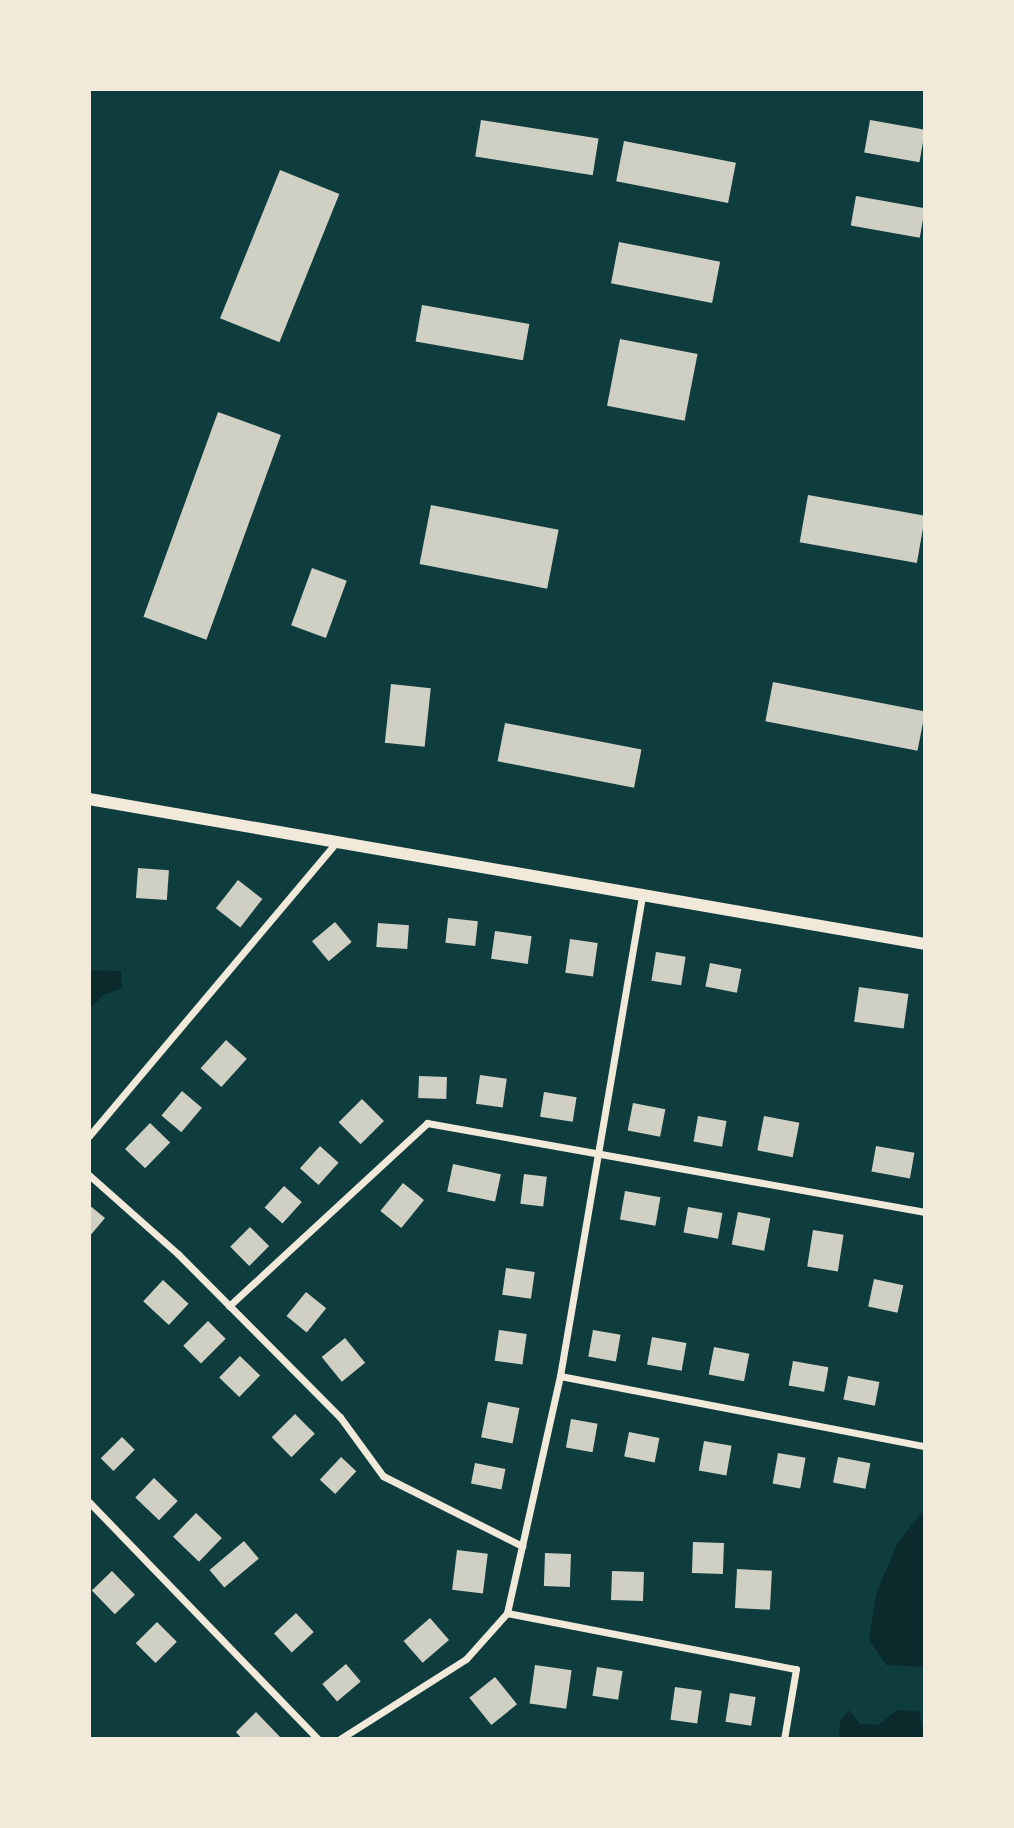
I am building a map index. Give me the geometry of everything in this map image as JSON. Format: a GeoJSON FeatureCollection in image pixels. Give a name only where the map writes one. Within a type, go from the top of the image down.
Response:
{"type":"FeatureCollection","features":[{"type":"Feature","properties":{"kind":"street"},"geometry":{"type":"LineString","coordinates":[[89,799],[335,844],[925,944]]}},
{"type":"Feature","properties":{"kind":"street"},"geometry":{"type":"LineString","coordinates":[[89,1136],[335,844]]}},
{"type":"Feature","properties":{"kind":"street"},"geometry":{"type":"LineString","coordinates":[[340,1739],[466,1659],[507,1613],[560,1376],[642,896]]}},
{"type":"Feature","properties":{"kind":"street"},"geometry":{"type":"LineString","coordinates":[[229,1306],[427,1124],[925,1212]]}},
{"type":"Feature","properties":{"kind":"street"},"geometry":{"type":"LineString","coordinates":[[89,1175],[229,1306],[340,1416],[383,1476],[522,1546]]}},
{"type":"Feature","properties":{"kind":"street"},"geometry":{"type":"LineString","coordinates":[[560,1376],[925,1446]]}},
{"type":"Feature","properties":{"kind":"street"},"geometry":{"type":"LineString","coordinates":[[89,1502],[318,1739]]}},
{"type":"Feature","properties":{"kind":"street"},"geometry":{"type":"LineString","coordinates":[[507,1613],[796,1670],[784,1739]]}},
{"type":"Feature","properties":{"kind":"water"},"geometry":{"type":"Polygon","coordinates":[[[89,970],[121,971],[122,989],[105,994],[89,1009],[89,970]]]}},
{"type":"Feature","properties":{"kind":"water"},"geometry":{"type":"Polygon","coordinates":[[[925,1509],[925,1667],[886,1665],[869,1639],[876,1594],[898,1542],[925,1509]]]}},
{"type":"Feature","properties":{"kind":"water"},"geometry":{"type":"Polygon","coordinates":[[[849,1710],[860,1724],[878,1725],[897,1710],[919,1711],[925,1739],[839,1739],[840,1721],[849,1710]]]}},
{"type":"Feature","properties":{"kind":"building"},"geometry":{"type":"Polygon","coordinates":[[[481,120],[599,139],[593,175],[475,157],[481,120]]]}},
{"type":"Feature","properties":{"kind":"building"},"geometry":{"type":"Polygon","coordinates":[[[870,120],[925,130],[919,162],[864,152],[870,120]]]}},
{"type":"Feature","properties":{"kind":"building"},"geometry":{"type":"Polygon","coordinates":[[[624,141],[736,163],[728,203],[616,181],[624,141]]]}},
{"type":"Feature","properties":{"kind":"building"},"geometry":{"type":"Polygon","coordinates":[[[280,170],[339,194],[279,342],[220,318],[280,170]]]}},
{"type":"Feature","properties":{"kind":"building"},"geometry":{"type":"Polygon","coordinates":[[[856,196],[925,208],[920,238],[851,226],[856,196]]]}},
{"type":"Feature","properties":{"kind":"building"},"geometry":{"type":"Polygon","coordinates":[[[619,242],[720,262],[712,303],[611,283],[619,242]]]}},
{"type":"Feature","properties":{"kind":"building"},"geometry":{"type":"Polygon","coordinates":[[[422,305],[529,324],[523,360],[416,341],[422,305]]]}},
{"type":"Feature","properties":{"kind":"building"},"geometry":{"type":"Polygon","coordinates":[[[620,339],[698,354],[685,421],[607,406],[620,339]]]}},
{"type":"Feature","properties":{"kind":"building"},"geometry":{"type":"Polygon","coordinates":[[[218,412],[281,435],[206,640],[143,617],[218,412]]]}},
{"type":"Feature","properties":{"kind":"building"},"geometry":{"type":"Polygon","coordinates":[[[808,495],[925,516],[917,563],[800,542],[808,495]]]}},
{"type":"Feature","properties":{"kind":"building"},"geometry":{"type":"Polygon","coordinates":[[[431,505],[559,530],[547,589],[420,564],[431,505]]]}},
{"type":"Feature","properties":{"kind":"building"},"geometry":{"type":"Polygon","coordinates":[[[312,568],[347,581],[326,638],[291,625],[312,568]]]}},
{"type":"Feature","properties":{"kind":"building"},"geometry":{"type":"Polygon","coordinates":[[[773,682],[925,712],[918,751],[765,721],[773,682]]]}},
{"type":"Feature","properties":{"kind":"building"},"geometry":{"type":"Polygon","coordinates":[[[391,684],[431,688],[425,747],[385,743],[391,684]]]}},
{"type":"Feature","properties":{"kind":"building"},"geometry":{"type":"Polygon","coordinates":[[[505,723],[641,750],[634,788],[498,761],[505,723]]]}},
{"type":"Feature","properties":{"kind":"building"},"geometry":{"type":"Polygon","coordinates":[[[138,868],[169,870],[167,900],[136,898],[138,868]]]}},
{"type":"Feature","properties":{"kind":"building"},"geometry":{"type":"Polygon","coordinates":[[[238,880],[262,899],[240,927],[216,908],[238,880]]]}},
{"type":"Feature","properties":{"kind":"building"},"geometry":{"type":"Polygon","coordinates":[[[448,918],[478,921],[475,946],[445,943],[448,918]]]}},
{"type":"Feature","properties":{"kind":"building"},"geometry":{"type":"Polygon","coordinates":[[[335,922],[352,942],[329,961],[312,941],[335,922]]]}},
{"type":"Feature","properties":{"kind":"building"},"geometry":{"type":"Polygon","coordinates":[[[378,923],[409,925],[407,949],[376,947],[378,923]]]}},
{"type":"Feature","properties":{"kind":"building"},"geometry":{"type":"Polygon","coordinates":[[[495,931],[532,936],[528,964],[491,959],[495,931]]]}},
{"type":"Feature","properties":{"kind":"building"},"geometry":{"type":"Polygon","coordinates":[[[570,939],[598,943],[593,977],[565,973],[570,939]]]}},
{"type":"Feature","properties":{"kind":"building"},"geometry":{"type":"Polygon","coordinates":[[[656,952],[686,957],[681,985],[651,981],[656,952]]]}},
{"type":"Feature","properties":{"kind":"building"},"geometry":{"type":"Polygon","coordinates":[[[710,963],[741,969],[737,993],[705,987],[710,963]]]}},
{"type":"Feature","properties":{"kind":"building"},"geometry":{"type":"Polygon","coordinates":[[[859,987],[909,994],[904,1029],[854,1022],[859,987]]]}},
{"type":"Feature","properties":{"kind":"building"},"geometry":{"type":"Polygon","coordinates":[[[226,1040],[247,1059],[221,1087],[201,1068],[226,1040]]]}},
{"type":"Feature","properties":{"kind":"building"},"geometry":{"type":"Polygon","coordinates":[[[480,1075],[507,1079],[503,1107],[476,1104],[480,1075]]]}},
{"type":"Feature","properties":{"kind":"building"},"geometry":{"type":"Polygon","coordinates":[[[419,1076],[447,1077],[446,1099],[418,1098],[419,1076]]]}},
{"type":"Feature","properties":{"kind":"building"},"geometry":{"type":"Polygon","coordinates":[[[182,1091],[202,1108],[181,1132],[161,1116],[182,1091]]]}},
{"type":"Feature","properties":{"kind":"building"},"geometry":{"type":"Polygon","coordinates":[[[544,1092],[577,1097],[573,1122],[540,1117],[544,1092]]]}},
{"type":"Feature","properties":{"kind":"building"},"geometry":{"type":"Polygon","coordinates":[[[362,1099],[384,1121],[361,1144],[339,1122],[362,1099]]]}},
{"type":"Feature","properties":{"kind":"building"},"geometry":{"type":"Polygon","coordinates":[[[633,1103],[665,1109],[660,1137],[628,1130],[633,1103]]]}},
{"type":"Feature","properties":{"kind":"building"},"geometry":{"type":"Polygon","coordinates":[[[698,1116],[727,1121],[722,1147],[693,1142],[698,1116]]]}},
{"type":"Feature","properties":{"kind":"building"},"geometry":{"type":"Polygon","coordinates":[[[764,1116],[799,1123],[793,1157],[757,1150],[764,1116]]]}},
{"type":"Feature","properties":{"kind":"building"},"geometry":{"type":"Polygon","coordinates":[[[150,1123],[170,1142],[145,1168],[125,1149],[150,1123]]]}},
{"type":"Feature","properties":{"kind":"building"},"geometry":{"type":"Polygon","coordinates":[[[320,1146],[339,1163],[319,1185],[300,1168],[320,1146]]]}},
{"type":"Feature","properties":{"kind":"building"},"geometry":{"type":"Polygon","coordinates":[[[876,1146],[914,1153],[910,1178],[871,1172],[876,1146]]]}},
{"type":"Feature","properties":{"kind":"building"},"geometry":{"type":"Polygon","coordinates":[[[453,1164],[501,1174],[495,1202],[447,1191],[453,1164]]]}},
{"type":"Feature","properties":{"kind":"building"},"geometry":{"type":"Polygon","coordinates":[[[524,1174],[547,1177],[543,1207],[520,1204],[524,1174]]]}},
{"type":"Feature","properties":{"kind":"building"},"geometry":{"type":"Polygon","coordinates":[[[403,1183],[424,1200],[401,1228],[380,1211],[403,1183]]]}},
{"type":"Feature","properties":{"kind":"building"},"geometry":{"type":"Polygon","coordinates":[[[284,1186],[302,1202],[282,1224],[265,1208],[284,1186]]]}},
{"type":"Feature","properties":{"kind":"building"},"geometry":{"type":"Polygon","coordinates":[[[625,1191],[660,1197],[655,1226],[620,1220],[625,1191]]]}},
{"type":"Feature","properties":{"kind":"building"},"geometry":{"type":"Polygon","coordinates":[[[89,1205],[105,1218],[89,1237],[89,1205]]]}},
{"type":"Feature","properties":{"kind":"building"},"geometry":{"type":"Polygon","coordinates":[[[688,1207],[722,1213],[718,1239],[683,1233],[688,1207]]]}},
{"type":"Feature","properties":{"kind":"building"},"geometry":{"type":"Polygon","coordinates":[[[738,1212],[770,1218],[764,1251],[732,1244],[738,1212]]]}},
{"type":"Feature","properties":{"kind":"building"},"geometry":{"type":"Polygon","coordinates":[[[250,1227],[269,1246],[249,1266],[230,1247],[250,1227]]]}},
{"type":"Feature","properties":{"kind":"building"},"geometry":{"type":"Polygon","coordinates":[[[813,1230],[844,1235],[838,1271],[807,1267],[813,1230]]]}},
{"type":"Feature","properties":{"kind":"building"},"geometry":{"type":"Polygon","coordinates":[[[506,1268],[535,1272],[531,1299],[502,1295],[506,1268]]]}},
{"type":"Feature","properties":{"kind":"building"},"geometry":{"type":"Polygon","coordinates":[[[874,1279],[903,1285],[898,1313],[868,1306],[874,1279]]]}},
{"type":"Feature","properties":{"kind":"building"},"geometry":{"type":"Polygon","coordinates":[[[163,1280],[189,1304],[169,1325],[143,1301],[163,1280]]]}},
{"type":"Feature","properties":{"kind":"building"},"geometry":{"type":"Polygon","coordinates":[[[306,1292],[326,1308],[307,1332],[286,1316],[306,1292]]]}},
{"type":"Feature","properties":{"kind":"building"},"geometry":{"type":"Polygon","coordinates":[[[208,1321],[226,1339],[201,1363],[183,1346],[208,1321]]]}},
{"type":"Feature","properties":{"kind":"building"},"geometry":{"type":"Polygon","coordinates":[[[499,1330],[527,1334],[522,1365],[495,1361],[499,1330]]]}},
{"type":"Feature","properties":{"kind":"building"},"geometry":{"type":"Polygon","coordinates":[[[593,1330],[621,1335],[616,1361],[588,1357],[593,1330]]]}},
{"type":"Feature","properties":{"kind":"building"},"geometry":{"type":"Polygon","coordinates":[[[652,1337],[686,1343],[682,1371],[647,1365],[652,1337]]]}},
{"type":"Feature","properties":{"kind":"building"},"geometry":{"type":"Polygon","coordinates":[[[345,1338],[365,1363],[342,1382],[322,1357],[345,1338]]]}},
{"type":"Feature","properties":{"kind":"building"},"geometry":{"type":"Polygon","coordinates":[[[714,1347],[749,1354],[744,1381],[709,1374],[714,1347]]]}},
{"type":"Feature","properties":{"kind":"building"},"geometry":{"type":"Polygon","coordinates":[[[240,1356],[260,1375],[239,1397],[219,1378],[240,1356]]]}},
{"type":"Feature","properties":{"kind":"building"},"geometry":{"type":"Polygon","coordinates":[[[793,1361],[828,1367],[824,1392],[789,1386],[793,1361]]]}},
{"type":"Feature","properties":{"kind":"building"},"geometry":{"type":"Polygon","coordinates":[[[848,1376],[879,1382],[875,1406],[843,1400],[848,1376]]]}},
{"type":"Feature","properties":{"kind":"building"},"geometry":{"type":"Polygon","coordinates":[[[488,1402],[519,1408],[513,1443],[481,1437],[488,1402]]]}},
{"type":"Feature","properties":{"kind":"building"},"geometry":{"type":"Polygon","coordinates":[[[295,1414],[315,1434],[291,1457],[272,1437],[295,1414]]]}},
{"type":"Feature","properties":{"kind":"building"},"geometry":{"type":"Polygon","coordinates":[[[571,1419],[598,1424],[593,1452],[566,1448],[571,1419]]]}},
{"type":"Feature","properties":{"kind":"building"},"geometry":{"type":"Polygon","coordinates":[[[629,1432],[659,1438],[655,1462],[624,1457],[629,1432]]]}},
{"type":"Feature","properties":{"kind":"building"},"geometry":{"type":"Polygon","coordinates":[[[122,1437],[135,1450],[114,1471],[101,1458],[122,1437]]]}},
{"type":"Feature","properties":{"kind":"building"},"geometry":{"type":"Polygon","coordinates":[[[704,1441],[732,1446],[726,1475],[699,1471],[704,1441]]]}},
{"type":"Feature","properties":{"kind":"building"},"geometry":{"type":"Polygon","coordinates":[[[778,1453],[806,1458],[800,1488],[773,1484],[778,1453]]]}},
{"type":"Feature","properties":{"kind":"building"},"geometry":{"type":"Polygon","coordinates":[[[341,1457],[356,1471],[335,1494],[320,1480],[341,1457]]]}},
{"type":"Feature","properties":{"kind":"building"},"geometry":{"type":"Polygon","coordinates":[[[838,1457],[870,1463],[865,1489],[833,1483],[838,1457]]]}},
{"type":"Feature","properties":{"kind":"building"},"geometry":{"type":"Polygon","coordinates":[[[475,1463],[505,1469],[501,1490],[471,1484],[475,1463]]]}},
{"type":"Feature","properties":{"kind":"building"},"geometry":{"type":"Polygon","coordinates":[[[154,1478],[178,1501],[159,1520],[135,1497],[154,1478]]]}},
{"type":"Feature","properties":{"kind":"building"},"geometry":{"type":"Polygon","coordinates":[[[196,1513],[222,1538],[199,1562],[173,1537],[196,1513]]]}},
{"type":"Feature","properties":{"kind":"building"},"geometry":{"type":"Polygon","coordinates":[[[244,1541],[259,1559],[224,1588],[210,1570],[244,1541]]]}},
{"type":"Feature","properties":{"kind":"building"},"geometry":{"type":"Polygon","coordinates":[[[693,1542],[724,1543],[723,1574],[692,1573],[693,1542]]]}},
{"type":"Feature","properties":{"kind":"building"},"geometry":{"type":"Polygon","coordinates":[[[457,1550],[488,1554],[483,1593],[452,1590],[457,1550]]]}},
{"type":"Feature","properties":{"kind":"building"},"geometry":{"type":"Polygon","coordinates":[[[545,1553],[571,1554],[570,1587],[544,1586],[545,1553]]]}},
{"type":"Feature","properties":{"kind":"building"},"geometry":{"type":"Polygon","coordinates":[[[737,1569],[772,1571],[770,1610],[735,1608],[737,1569]]]}},
{"type":"Feature","properties":{"kind":"building"},"geometry":{"type":"Polygon","coordinates":[[[112,1571],[135,1595],[115,1614],[92,1590],[112,1571]]]}},
{"type":"Feature","properties":{"kind":"building"},"geometry":{"type":"Polygon","coordinates":[[[612,1571],[644,1572],[643,1601],[611,1600],[612,1571]]]}},
{"type":"Feature","properties":{"kind":"building"},"geometry":{"type":"Polygon","coordinates":[[[296,1613],[314,1632],[292,1652],[274,1633],[296,1613]]]}},
{"type":"Feature","properties":{"kind":"building"},"geometry":{"type":"Polygon","coordinates":[[[430,1618],[449,1640],[423,1663],[404,1641],[430,1618]]]}},
{"type":"Feature","properties":{"kind":"building"},"geometry":{"type":"Polygon","coordinates":[[[157,1622],[177,1642],[156,1663],[136,1643],[157,1622]]]}},
{"type":"Feature","properties":{"kind":"building"},"geometry":{"type":"Polygon","coordinates":[[[346,1664],[361,1682],[337,1702],[322,1684],[346,1664]]]}},
{"type":"Feature","properties":{"kind":"building"},"geometry":{"type":"Polygon","coordinates":[[[535,1665],[572,1670],[566,1709],[530,1704],[535,1665]]]}},
{"type":"Feature","properties":{"kind":"building"},"geometry":{"type":"Polygon","coordinates":[[[597,1667],[623,1671],[618,1700],[592,1696],[597,1667]]]}},
{"type":"Feature","properties":{"kind":"building"},"geometry":{"type":"Polygon","coordinates":[[[495,1677],[517,1704],[491,1725],[469,1698],[495,1677]]]}},
{"type":"Feature","properties":{"kind":"building"},"geometry":{"type":"Polygon","coordinates":[[[675,1687],[702,1691],[697,1723],[670,1720],[675,1687]]]}},
{"type":"Feature","properties":{"kind":"building"},"geometry":{"type":"Polygon","coordinates":[[[730,1693],[756,1697],[751,1726],[725,1722],[730,1693]]]}},
{"type":"Feature","properties":{"kind":"building"},"geometry":{"type":"Polygon","coordinates":[[[256,1712],[282,1739],[242,1739],[236,1732],[256,1712]]]}}]}
